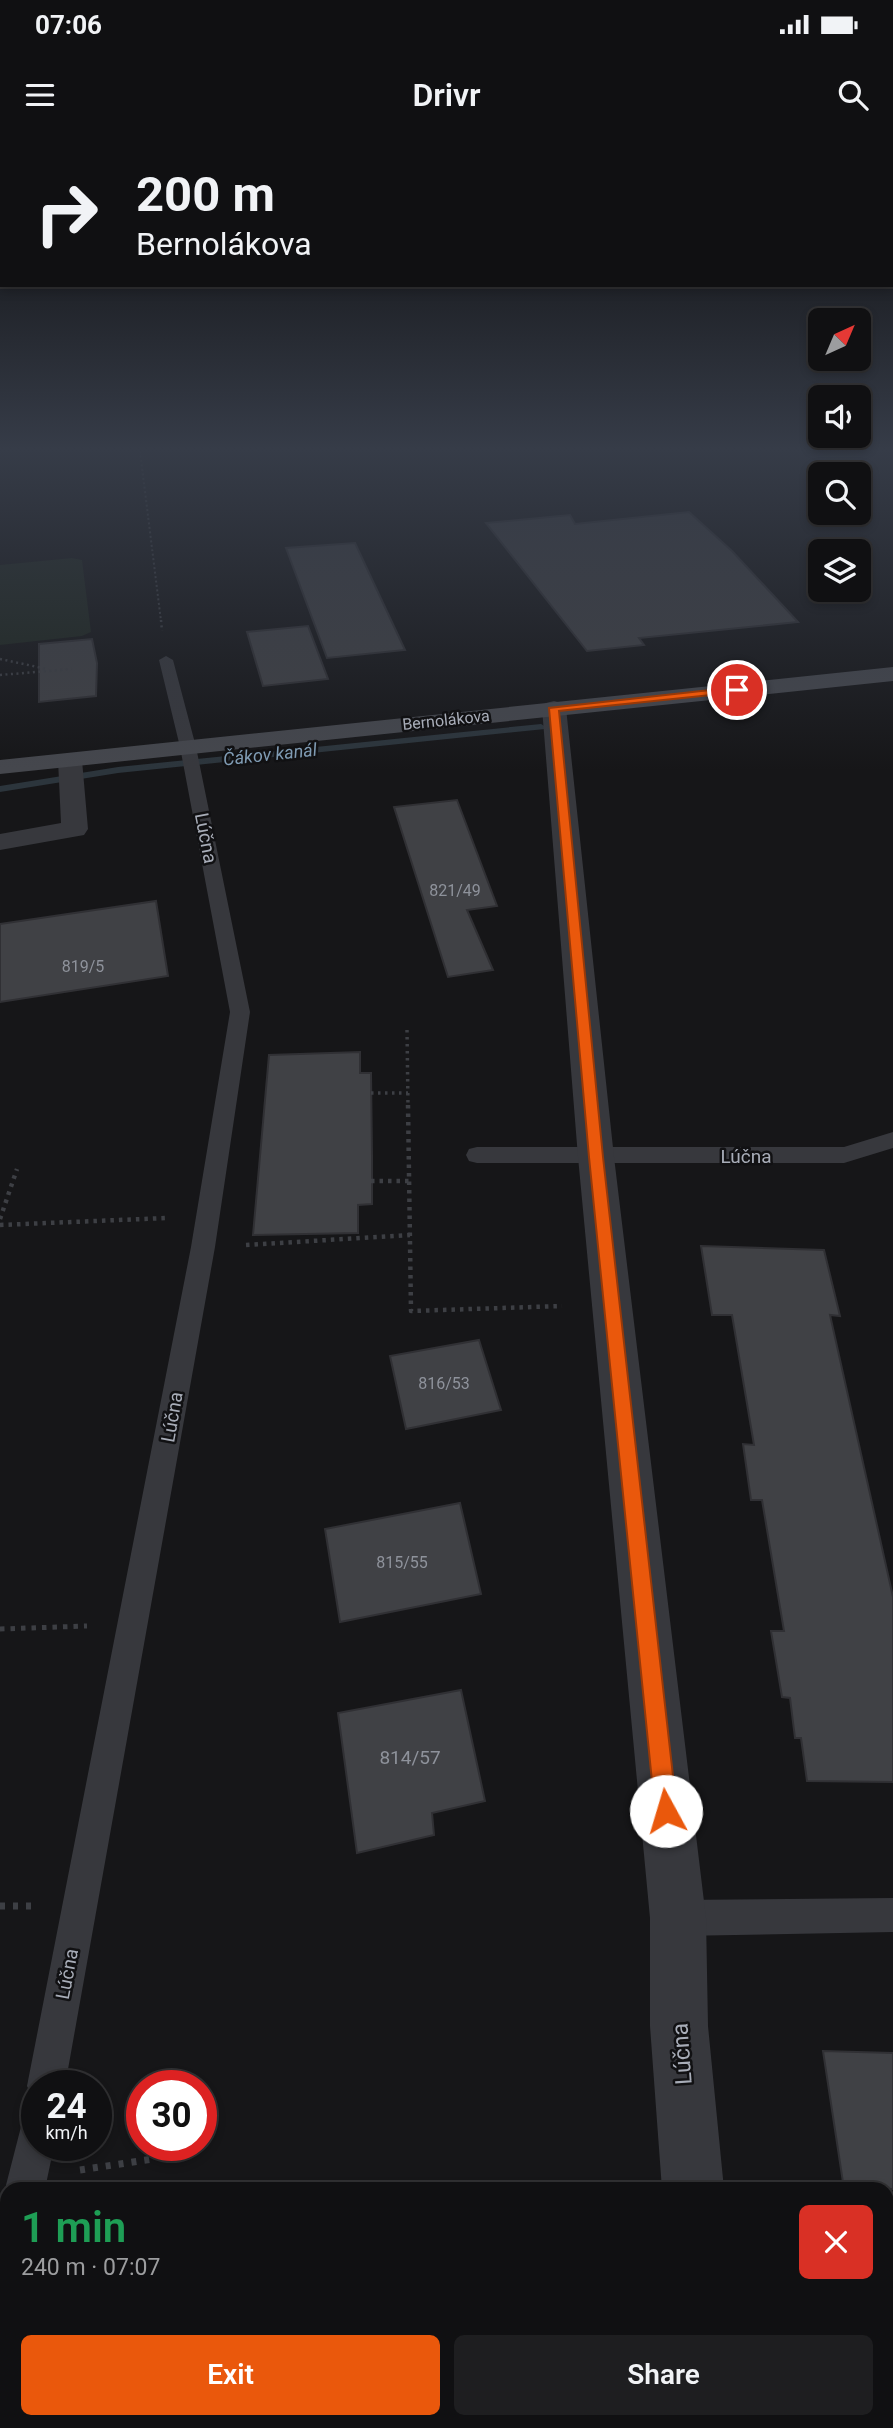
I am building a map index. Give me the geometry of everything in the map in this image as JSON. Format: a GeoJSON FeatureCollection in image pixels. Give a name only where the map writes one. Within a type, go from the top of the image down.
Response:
{"type":"FeatureCollection","features":[{"type":"Feature","properties":{"kind":"street","name":"Bernolákova"},"geometry":{"type":"LineString","coordinates":[[0,767],[893,674]]}},
{"type":"Feature","properties":{"kind":"street","name":"Lúčna"},"geometry":{"type":"LineString","coordinates":[[554,708],[596,1157],[678,1918],[679,2026],[692,2182]]}},
{"type":"Feature","properties":{"kind":"street"},"geometry":{"type":"LineString","coordinates":[[0,842],[75,829],[69,760]]}},
{"type":"Feature","properties":{"kind":"lane","name":"Lúčna"},"geometry":{"type":"LineString","coordinates":[[49,2070],[209,1216],[240,1012],[188,747],[166,660]]}},
{"type":"Feature","properties":{"kind":"lane","name":"Lúčna"},"geometry":{"type":"LineString","coordinates":[[596,1157],[844,1156],[893,1140]]}},
{"type":"Feature","properties":{"kind":"lane"},"geometry":{"type":"LineString","coordinates":[[477,1155],[596,1157]]}},
{"type":"Feature","properties":{"kind":"lane"},"geometry":{"type":"LineString","coordinates":[[678,1918],[893,1915]]}},
{"type":"Feature","properties":{"kind":"lane"},"geometry":{"type":"LineString","coordinates":[[26,2182],[31,2161]]}},
{"type":"Feature","properties":{"kind":"path"},"geometry":{"type":"LineString","coordinates":[[153,558],[166,660]]}},
{"type":"Feature","properties":{"kind":"path"},"geometry":{"type":"LineString","coordinates":[[0,659],[53,670]]}},
{"type":"Feature","properties":{"kind":"path"},"geometry":{"type":"LineString","coordinates":[[0,675],[72,669]]}},
{"type":"Feature","properties":{"kind":"path"},"geometry":{"type":"LineString","coordinates":[[407,1030],[411,1311],[612,1304]]}},
{"type":"Feature","properties":{"kind":"path"},"geometry":{"type":"LineString","coordinates":[[371,1093],[408,1093]]}},
{"type":"Feature","properties":{"kind":"path"},"geometry":{"type":"LineString","coordinates":[[0,1219],[17,1169]]}},
{"type":"Feature","properties":{"kind":"path"},"geometry":{"type":"LineString","coordinates":[[371,1181],[409,1181]]}},
{"type":"Feature","properties":{"kind":"path"},"geometry":{"type":"LineString","coordinates":[[0,1225],[209,1216]]}},
{"type":"Feature","properties":{"kind":"path"},"geometry":{"type":"LineString","coordinates":[[203,1247],[410,1234]]}},
{"type":"Feature","properties":{"kind":"path"},"geometry":{"type":"LineString","coordinates":[[0,1629],[134,1624]]}},
{"type":"Feature","properties":{"kind":"path"},"geometry":{"type":"LineString","coordinates":[[31,2182],[142,2161]]}},
{"type":"Feature","properties":{"kind":"shaded area"},"geometry":{"type":"Polygon","coordinates":[[[72,558],[82,560],[91,632],[82,636],[0,645],[0,565],[72,558]]]}},
{"type":"Feature","properties":{"kind":"building"},"geometry":{"type":"Polygon","coordinates":[[[290,558],[362,558],[405,650],[327,658],[290,558]]]}},
{"type":"Feature","properties":{"kind":"building"},"geometry":{"type":"Polygon","coordinates":[[[513,558],[738,558],[798,622],[639,638],[644,645],[587,651],[513,558]]]}},
{"type":"Feature","properties":{"kind":"building"},"geometry":{"type":"Polygon","coordinates":[[[308,626],[328,679],[263,686],[247,632],[308,626]]]}},
{"type":"Feature","properties":{"kind":"building"},"geometry":{"type":"Polygon","coordinates":[[[92,639],[97,663],[96,696],[39,702],[39,644],[92,639]]]}},
{"type":"Feature","properties":{"kind":"building"},"geometry":{"type":"Polygon","coordinates":[[[457,800],[497,906],[467,910],[493,970],[448,977],[394,807],[457,800]]]}},
{"type":"Feature","properties":{"kind":"building"},"geometry":{"type":"Polygon","coordinates":[[[156,901],[168,976],[0,1002],[0,924],[156,901]]]}},
{"type":"Feature","properties":{"kind":"building"},"geometry":{"type":"Polygon","coordinates":[[[360,1052],[360,1073],[371,1073],[372,1204],[358,1205],[358,1233],[253,1235],[269,1055],[360,1052]]]}},
{"type":"Feature","properties":{"kind":"building"},"geometry":{"type":"Polygon","coordinates":[[[701,1246],[824,1250],[840,1316],[830,1315],[893,1597],[893,1782],[807,1781],[801,1738],[795,1738],[790,1698],[782,1697],[771,1631],[784,1631],[762,1500],[751,1500],[743,1444],[754,1445],[732,1315],[712,1315],[701,1246]]]}},
{"type":"Feature","properties":{"kind":"building"},"geometry":{"type":"Polygon","coordinates":[[[479,1340],[501,1410],[406,1429],[390,1356],[479,1340]]]}},
{"type":"Feature","properties":{"kind":"building"},"geometry":{"type":"Polygon","coordinates":[[[460,1503],[481,1594],[340,1622],[325,1529],[460,1503]]]}},
{"type":"Feature","properties":{"kind":"building"},"geometry":{"type":"Polygon","coordinates":[[[461,1690],[485,1801],[432,1813],[434,1835],[357,1853],[338,1713],[461,1690]]]}},
{"type":"Feature","properties":{"kind":"building"},"geometry":{"type":"Polygon","coordinates":[[[823,2051],[893,2053],[893,2182],[843,2182],[823,2051]]]}},
{"type":"Feature","properties":{"kind":"waterway","name":"Čákov kanál"},"geometry":{"type":"LineString","coordinates":[[0,789],[118,770],[541,727]]}},
{"type":"Feature","properties":{"kind":"route"},"geometry":{"type":"LineString","coordinates":[[666,1811],[596,1157],[554,708],[737,690]]}}]}
